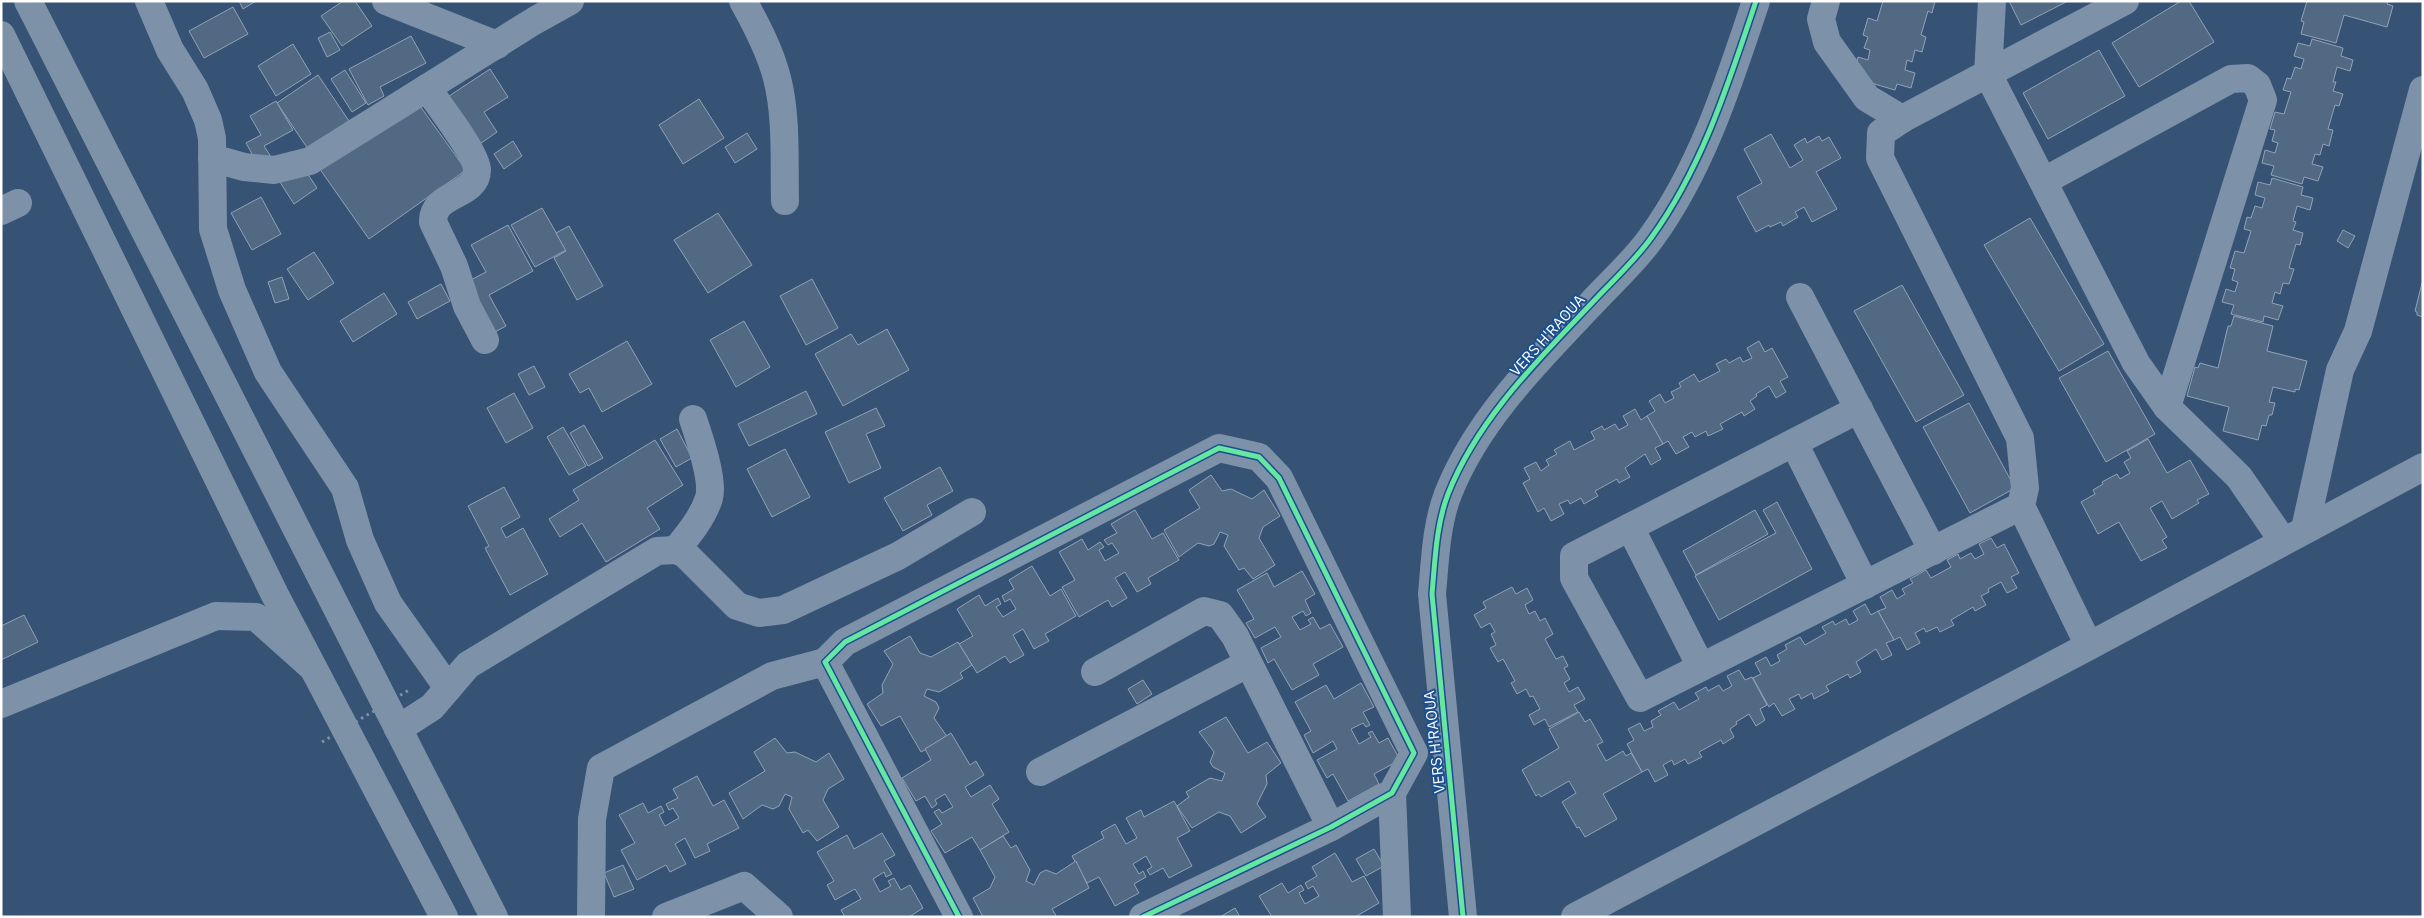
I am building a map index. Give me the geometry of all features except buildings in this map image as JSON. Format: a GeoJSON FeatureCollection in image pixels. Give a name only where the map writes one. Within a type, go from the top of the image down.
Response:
{"type":"FeatureCollection","features":[{"type":"Feature","properties":{"kind":"highway"},"geometry":{"type":"LineString","coordinates":[[28,1],[494,917]]}},
{"type":"Feature","properties":{"kind":"highway"},"geometry":{"type":"LineString","coordinates":[[1,35],[312,668],[444,917]]}},
{"type":"Feature","properties":{"kind":"street"},"geometry":{"type":"LineString","coordinates":[[150,1],[170,50],[195,90],[208,120],[212,138],[213,229],[232,290],[268,372],[345,488],[360,540],[388,603],[448,688]]}},
{"type":"Feature","properties":{"kind":"street"},"geometry":{"type":"LineString","coordinates":[[386,1],[497,45]]}},
{"type":"Feature","properties":{"kind":"street"},"geometry":{"type":"LineString","coordinates":[[212,158],[244,167],[274,170],[310,161],[570,1]]}},
{"type":"Feature","properties":{"kind":"street"},"geometry":{"type":"LineString","coordinates":[[743,1],[765,43],[778,79],[782,98],[785,201]]}},
{"type":"Feature","properties":{"kind":"street","name":"VERS H'RAOUA"},"geometry":{"type":"LineString","coordinates":[[1463,917],[1432,594],[1436,546],[1448,495],[1471,446],[1508,398],[1549,348],[1651,239],[1684,184],[1708,133],[1734,68],[1756,1]]}},
{"type":"Feature","properties":{"kind":"street"},"geometry":{"type":"LineString","coordinates":[[1826,1],[1821,19],[1826,42],[1867,98],[1902,119]]}},
{"type":"Feature","properties":{"kind":"street"},"geometry":{"type":"LineString","coordinates":[[1992,1],[1988,74],[2044,180],[2136,363],[2167,407],[2294,535]]}},
{"type":"Feature","properties":{"kind":"street"},"geometry":{"type":"LineString","coordinates":[[2089,646],[2021,506],[2025,488],[2020,438],[1880,158],[1881,133],[1902,119],[2125,1]]}},
{"type":"Feature","properties":{"kind":"street"},"geometry":{"type":"LineString","coordinates":[[2044,180],[2231,79],[2248,78],[2257,85],[2263,100],[2167,407]]}},
{"type":"Feature","properties":{"kind":"street"},"geometry":{"type":"LineString","coordinates":[[427,88],[476,164],[475,179],[439,204],[433,215],[433,222],[451,258],[466,306],[485,340]]}},
{"type":"Feature","properties":{"kind":"street"},"geometry":{"type":"LineString","coordinates":[[2294,535],[2340,370],[2358,331],[2423,90]]}},
{"type":"Feature","properties":{"kind":"street"},"geometry":{"type":"LineString","coordinates":[[1800,297],[1932,551]]}},
{"type":"Feature","properties":{"kind":"street"},"geometry":{"type":"LineString","coordinates":[[1859,409],[1574,556],[1574,578],[1640,698],[2021,506]]}},
{"type":"Feature","properties":{"kind":"street"},"geometry":{"type":"LineString","coordinates":[[676,550],[694,527],[710,496],[706,458],[693,419]]}},
{"type":"Feature","properties":{"kind":"street"},"geometry":{"type":"LineString","coordinates":[[1794,442],[1865,585]]}},
{"type":"Feature","properties":{"kind":"street"},"geometry":{"type":"LineString","coordinates":[[592,917],[592,819],[601,768],[772,676],[825,662],[845,642],[1219,448],[1259,457],[1279,478],[1414,753],[1392,793],[1397,917]]}},
{"type":"Feature","properties":{"kind":"street"},"geometry":{"type":"LineString","coordinates":[[1575,917],[2089,646],[2423,467]]}},
{"type":"Feature","properties":{"kind":"street"},"geometry":{"type":"LineString","coordinates":[[398,729],[432,707],[475,661],[657,551],[676,550],[685,554],[737,606],[754,612],[771,613],[827,590],[898,556],[972,512]]}},
{"type":"Feature","properties":{"kind":"street"},"geometry":{"type":"LineString","coordinates":[[1630,527],[1701,667]]}},
{"type":"Feature","properties":{"kind":"street"},"geometry":{"type":"LineString","coordinates":[[1095,672],[1204,611],[1220,615],[1235,636],[1247,664],[1331,827]]}},
{"type":"Feature","properties":{"kind":"street"},"geometry":{"type":"LineString","coordinates":[[1,704],[216,616],[256,617],[312,668]]}},
{"type":"Feature","properties":{"kind":"street"},"geometry":{"type":"LineString","coordinates":[[825,662],[959,917]]}},
{"type":"Feature","properties":{"kind":"street"},"geometry":{"type":"LineString","coordinates":[[1040,772],[1247,664]]}},
{"type":"Feature","properties":{"kind":"street"},"geometry":{"type":"LineString","coordinates":[[1143,917],[1331,827],[1392,793]]}},
{"type":"Feature","properties":{"kind":"street"},"geometry":{"type":"LineString","coordinates":[[666,917],[744,886],[779,917]]}},
{"type":"Feature","properties":{"kind":"path"},"geometry":{"type":"LineString","coordinates":[[322,742],[409,690]]}},
{"type":"Feature","properties":{"kind":"cycle path"},"geometry":{"type":"LineString","coordinates":[[1463,917],[1432,594],[1437,543],[1444,506],[1460,467],[1492,416],[1529,370],[1637,256],[1669,211],[1700,154],[1724,93],[1756,1]]}},
{"type":"Feature","properties":{"kind":"cycle path"},"geometry":{"type":"LineString","coordinates":[[959,917],[825,662],[845,642],[1219,448],[1259,457],[1279,478],[1414,753],[1392,793],[1331,827],[1143,917]]}}]}
